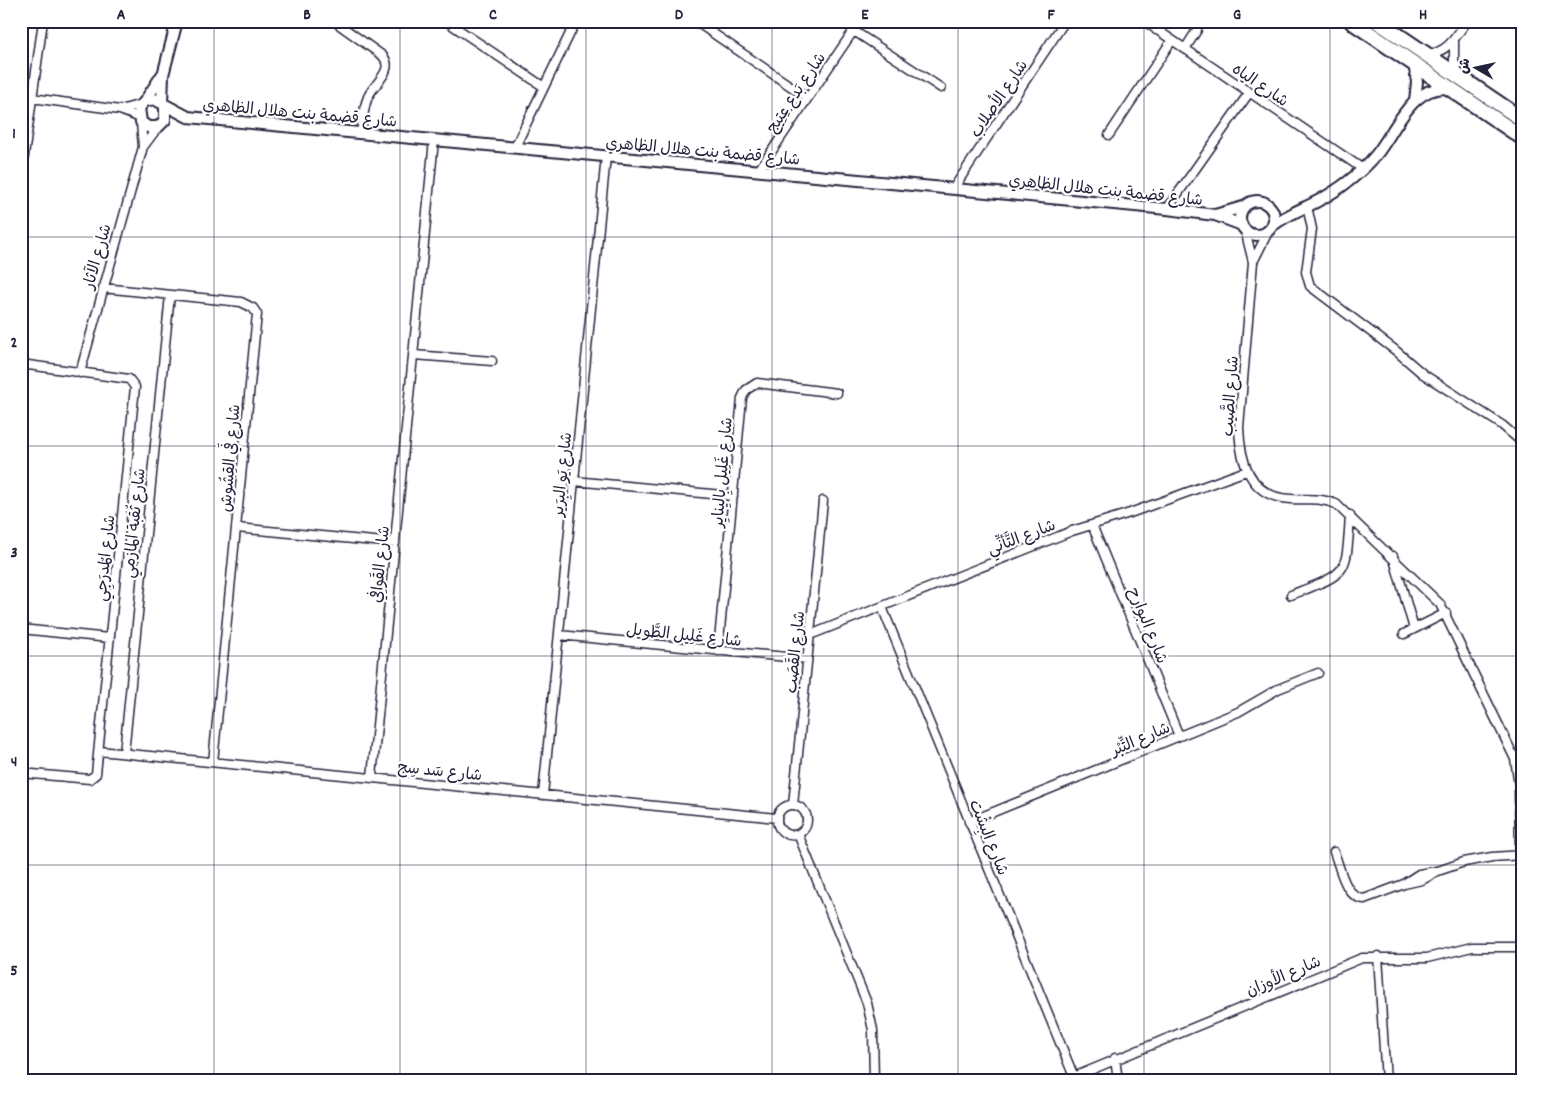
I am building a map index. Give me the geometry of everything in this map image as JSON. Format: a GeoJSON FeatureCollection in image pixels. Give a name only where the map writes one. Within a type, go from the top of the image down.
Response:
{"type":"FeatureCollection","features":[{"type":"Feature","properties":{"kind":"highway"},"geometry":{"type":"LineString","coordinates":[[1351,21],[1414,63],[1523,120]]}},
{"type":"Feature","properties":{"kind":"highway"},"geometry":{"type":"LineString","coordinates":[[1377,21],[1425,54],[1523,138]]}},
{"type":"Feature","properties":{"kind":"street"},"geometry":{"type":"LineString","coordinates":[[21,177],[43,21]]}},
{"type":"Feature","properties":{"kind":"street"},"geometry":{"type":"LineString","coordinates":[[32,98],[120,110],[140,119],[148,127],[160,125],[167,115],[164,105],[163,74],[177,21]]}},
{"type":"Feature","properties":{"kind":"street"},"geometry":{"type":"LineString","coordinates":[[334,21],[383,56],[387,63],[386,71],[367,98],[361,132]]}},
{"type":"Feature","properties":{"kind":"street"},"geometry":{"type":"LineString","coordinates":[[446,21],[544,87]]}},
{"type":"Feature","properties":{"kind":"street"},"geometry":{"type":"LineString","coordinates":[[515,147],[576,21]]}},
{"type":"Feature","properties":{"kind":"street"},"geometry":{"type":"LineString","coordinates":[[695,21],[808,98]]}},
{"type":"Feature","properties":{"kind":"street","name":"شارع بَدع عِتِيج"},"geometry":{"type":"LineString","coordinates":[[759,170],[860,21]]}},
{"type":"Feature","properties":{"kind":"street","name":"شارع الأصلاب"},"geometry":{"type":"LineString","coordinates":[[953,189],[1065,21]]}},
{"type":"Feature","properties":{"kind":"street","name":"شارع الياه"},"geometry":{"type":"LineString","coordinates":[[1144,21],[1363,169]]}},
{"type":"Feature","properties":{"kind":"street"},"geometry":{"type":"LineString","coordinates":[[1156,30],[1162,21]]}},
{"type":"Feature","properties":{"kind":"street"},"geometry":{"type":"LineString","coordinates":[[1186,49],[1197,30],[1197,26],[1192,21]]}},
{"type":"Feature","properties":{"kind":"street"},"geometry":{"type":"LineString","coordinates":[[1425,54],[1438,52],[1454,39],[1467,21]]}},
{"type":"Feature","properties":{"kind":"street"},"geometry":{"type":"LineString","coordinates":[[854,31],[941,88]]}},
{"type":"Feature","properties":{"kind":"street"},"geometry":{"type":"LineString","coordinates":[[1305,207],[1282,208],[1255,200],[1243,207],[1240,219],[1243,227],[1254,235],[1270,229],[1305,207],[1335,192],[1363,169],[1376,155],[1415,101],[1424,93],[1435,88],[1459,85],[1454,61],[1454,39]]}},
{"type":"Feature","properties":{"kind":"street"},"geometry":{"type":"LineString","coordinates":[[1109,135],[1172,40]]}},
{"type":"Feature","properties":{"kind":"street"},"geometry":{"type":"LineString","coordinates":[[1414,63],[1417,82],[1415,101]]}},
{"type":"Feature","properties":{"kind":"street"},"geometry":{"type":"LineString","coordinates":[[140,119],[144,102],[163,74]]}},
{"type":"Feature","properties":{"kind":"street"},"geometry":{"type":"LineString","coordinates":[[1167,209],[1249,93]]}},
{"type":"Feature","properties":{"kind":"street"},"geometry":{"type":"LineString","coordinates":[[120,110],[154,99],[164,105]]}},
{"type":"Feature","properties":{"kind":"street","name":"شارع قضمة بنت هلال الظاهري"},"geometry":{"type":"LineString","coordinates":[[164,105],[188,117]]}},
{"type":"Feature","properties":{"kind":"street","name":"شارع قضمة بنت هلال الظاهري"},"geometry":{"type":"LineString","coordinates":[[160,125],[188,117],[361,132],[1167,209],[1215,216],[1243,227]]}},
{"type":"Feature","properties":{"kind":"street","name":"شارع الآثار"},"geometry":{"type":"LineString","coordinates":[[140,119],[143,147]]}},
{"type":"Feature","properties":{"kind":"street","name":"شارع الآثار"},"geometry":{"type":"LineString","coordinates":[[80,373],[143,147],[160,125]]}},
{"type":"Feature","properties":{"kind":"street","name":"شارع القَوافِي"},"geometry":{"type":"LineString","coordinates":[[372,777],[434,140]]}},
{"type":"Feature","properties":{"kind":"street","name":"شارع يَو البِرَير"},"geometry":{"type":"LineString","coordinates":[[543,795],[606,156]]}},
{"type":"Feature","properties":{"kind":"street"},"geometry":{"type":"LineString","coordinates":[[1269,204],[1274,215],[1270,229]]}},
{"type":"Feature","properties":{"kind":"street","name":"شارع قضمة بنت هلال الظاهري"},"geometry":{"type":"LineString","coordinates":[[1215,216],[1243,207]]}},
{"type":"Feature","properties":{"kind":"street"},"geometry":{"type":"LineString","coordinates":[[1305,207],[1312,229],[1306,272],[1310,286],[1395,350],[1423,374],[1502,425],[1523,443]]}},
{"type":"Feature","properties":{"kind":"street","name":"شارع الصَّيب"},"geometry":{"type":"LineString","coordinates":[[1243,227],[1253,262]]}},
{"type":"Feature","properties":{"kind":"street","name":"شارع الصَّيب"},"geometry":{"type":"LineString","coordinates":[[1270,229],[1259,246],[1253,262],[1239,427],[1240,450],[1246,471],[1258,488],[1282,499],[1317,498],[1336,504],[1435,597],[1446,613],[1515,759],[1519,785],[1521,855]]}},
{"type":"Feature","properties":{"kind":"street","name":"شارع فَي القِشُوش"},"geometry":{"type":"LineString","coordinates":[[103,288],[241,302],[253,308],[256,314],[213,762]]}},
{"type":"Feature","properties":{"kind":"street","name":"شارع ثُقبة المازمي"},"geometry":{"type":"LineString","coordinates":[[124,753],[170,295]]}},
{"type":"Feature","properties":{"kind":"street"},"geometry":{"type":"LineString","coordinates":[[414,355],[492,361]]}},
{"type":"Feature","properties":{"kind":"street","name":"شارع المُدرَجِي"},"geometry":{"type":"LineString","coordinates":[[21,364],[129,379],[135,387],[96,774],[90,779],[21,773]]}},
{"type":"Feature","properties":{"kind":"street","name":"شارع غَلِيل بِاليِنايِر"},"geometry":{"type":"LineString","coordinates":[[718,651],[740,406],[746,390],[751,386],[764,383],[837,394]]}},
{"type":"Feature","properties":{"kind":"street","name":"شارع التَّأنِّي"},"geometry":{"type":"LineString","coordinates":[[810,635],[987,563],[1092,524],[1246,471]]}},
{"type":"Feature","properties":{"kind":"street"},"geometry":{"type":"LineString","coordinates":[[574,481],[733,496]]}},
{"type":"Feature","properties":{"kind":"street","name":"شارع القَصَب"},"geometry":{"type":"LineString","coordinates":[[793,805],[823,501]]}},
{"type":"Feature","properties":{"kind":"street"},"geometry":{"type":"LineString","coordinates":[[1291,595],[1332,579],[1344,567],[1347,559],[1350,516]]}},
{"type":"Feature","properties":{"kind":"street","name":"شارع البوارح"},"geometry":{"type":"LineString","coordinates":[[1092,524],[1179,736]]}},
{"type":"Feature","properties":{"kind":"street"},"geometry":{"type":"LineString","coordinates":[[236,528],[395,543]]}},
{"type":"Feature","properties":{"kind":"street"},"geometry":{"type":"LineString","coordinates":[[1393,556],[1414,629]]}},
{"type":"Feature","properties":{"kind":"street","name":"شارع البِشْت"},"geometry":{"type":"LineString","coordinates":[[882,607],[1074,1076]]}},
{"type":"Feature","properties":{"kind":"street"},"geometry":{"type":"LineString","coordinates":[[1404,634],[1446,613]]}},
{"type":"Feature","properties":{"kind":"street"},"geometry":{"type":"LineString","coordinates":[[21,629],[109,638]]}},
{"type":"Feature","properties":{"kind":"street","name":"شارع غَلِيل الطَّويل"},"geometry":{"type":"LineString","coordinates":[[559,636],[807,659]]}},
{"type":"Feature","properties":{"kind":"street","name":"شارع التِّبْر"},"geometry":{"type":"LineString","coordinates":[[969,822],[1238,712],[1278,689],[1318,673]]}},
{"type":"Feature","properties":{"kind":"street","name":"شارع سَد سِج"},"geometry":{"type":"LineString","coordinates":[[99,751],[777,818]]}},
{"type":"Feature","properties":{"kind":"street"},"geometry":{"type":"LineString","coordinates":[[793,805],[801,808],[807,820],[805,828],[798,834],[788,834],[783,832],[777,823],[777,818],[784,807],[793,805]]}},
{"type":"Feature","properties":{"kind":"street"},"geometry":{"type":"LineString","coordinates":[[798,834],[867,1003],[873,1030],[874,1081]]}},
{"type":"Feature","properties":{"kind":"street"},"geometry":{"type":"LineString","coordinates":[[1334,852],[1350,893],[1359,899],[1369,898],[1404,884],[1422,880],[1438,871],[1478,859],[1521,855]]}},
{"type":"Feature","properties":{"kind":"street","name":"شارع الأوزان"},"geometry":{"type":"LineString","coordinates":[[1064,1081],[1115,1058],[1354,960],[1378,956],[1419,958],[1442,956],[1472,948],[1523,947]]}},
{"type":"Feature","properties":{"kind":"street"},"geometry":{"type":"LineString","coordinates":[[1378,956],[1386,1081]]}},
{"type":"Feature","properties":{"kind":"street"},"geometry":{"type":"LineString","coordinates":[[1115,1058],[1118,1081]]}}]}
